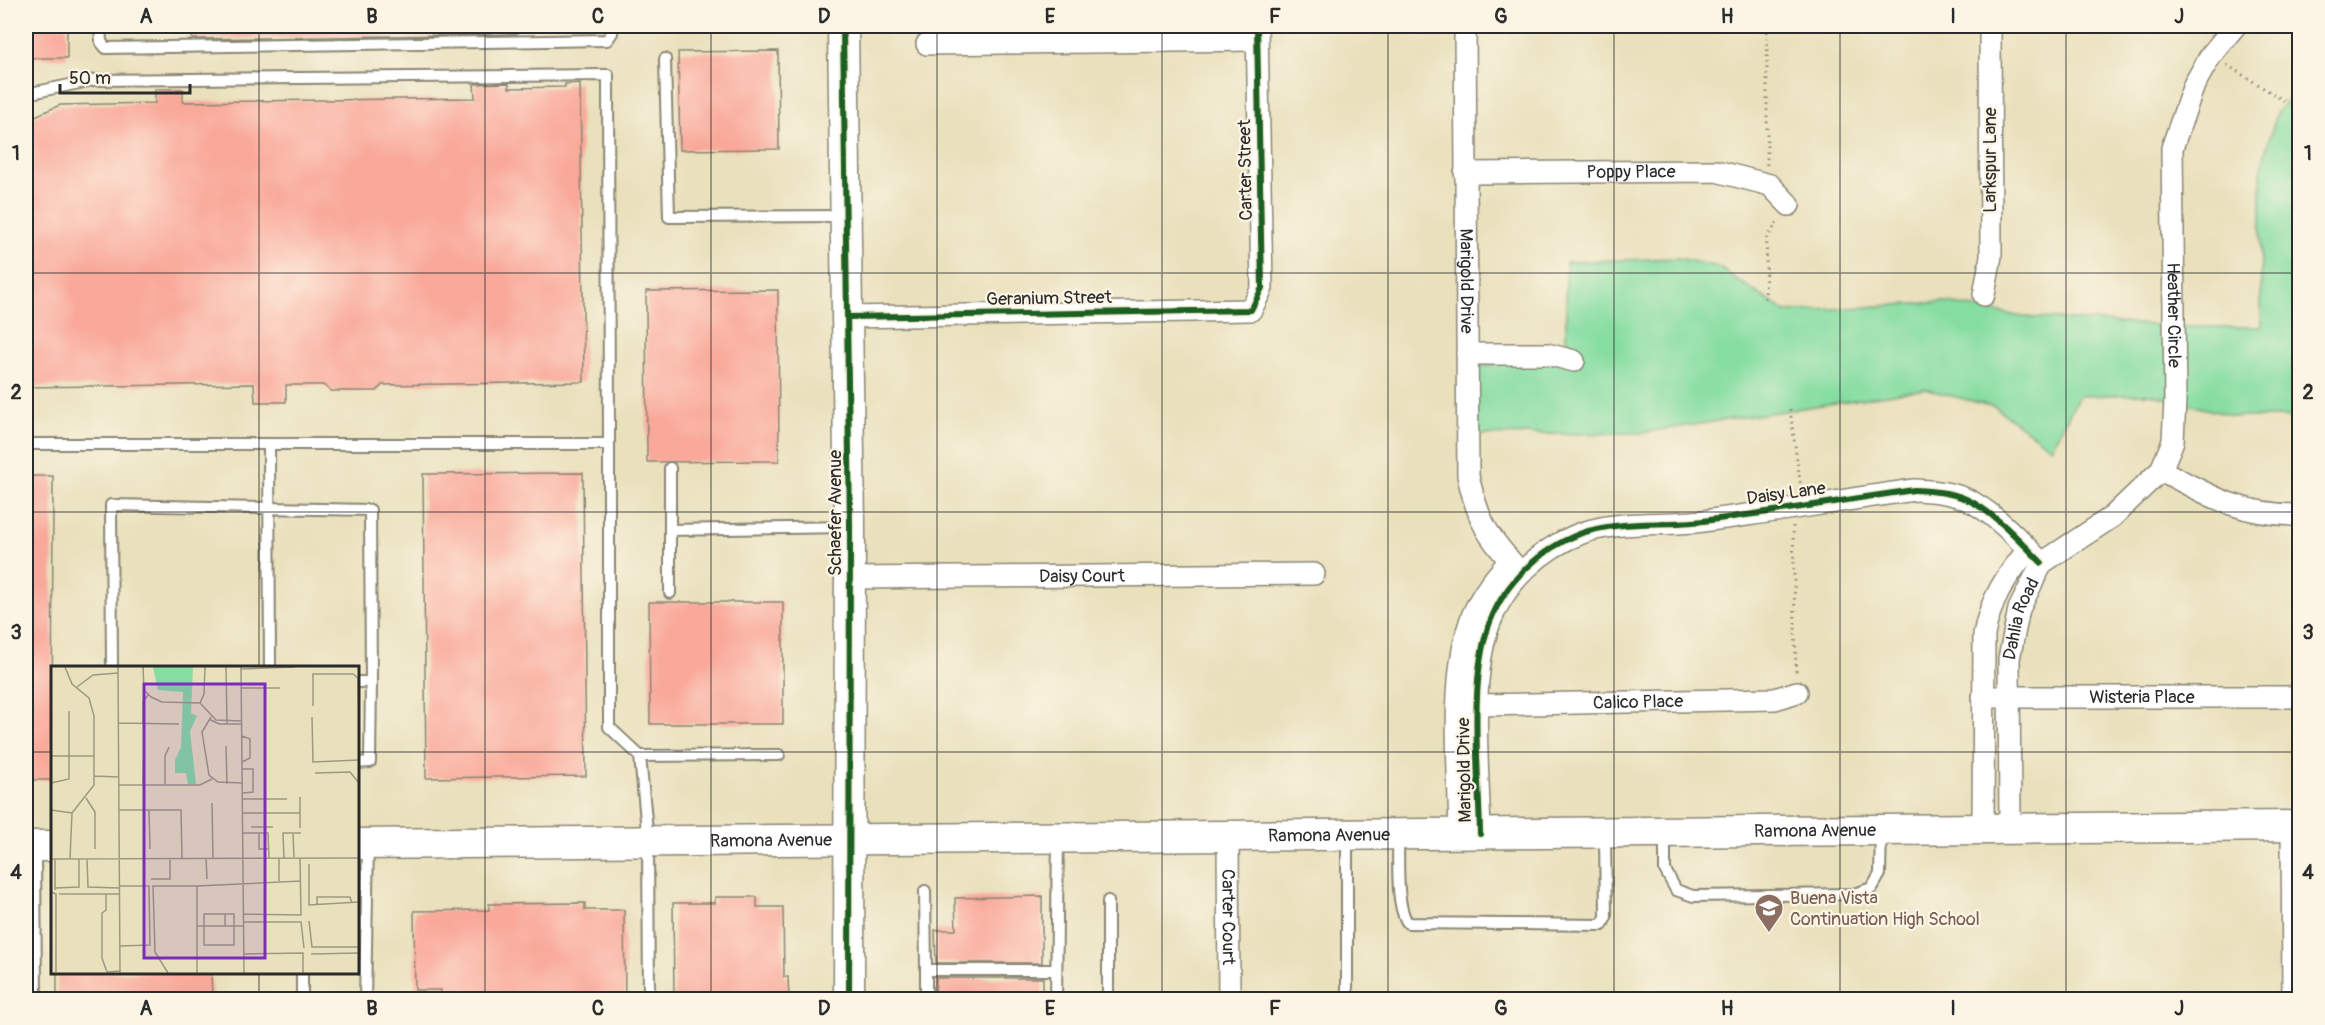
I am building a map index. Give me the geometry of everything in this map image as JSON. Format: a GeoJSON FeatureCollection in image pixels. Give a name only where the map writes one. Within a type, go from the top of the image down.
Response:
{"type":"FeatureCollection","features":[{"type":"Feature","properties":{"kind":"main road","name":"Schaefer Avenue"},"geometry":{"type":"LineString","coordinates":[[843,26],[850,527],[849,999]]}},
{"type":"Feature","properties":{"kind":"main road","name":"Ramona Avenue"},"geometry":{"type":"LineString","coordinates":[[363,844],[2296,826]]}},
{"type":"Feature","properties":{"kind":"street","name":"Marigold Drive"},"geometry":{"type":"LineString","coordinates":[[1465,26],[1468,476],[1480,522],[1492,542],[1516,567]]}},
{"type":"Feature","properties":{"kind":"street","name":"Larkspur Lane"},"geometry":{"type":"LineString","coordinates":[[1984,295],[1991,256],[1990,26]]}},
{"type":"Feature","properties":{"kind":"street","name":"Heather Circle"},"geometry":{"type":"LineString","coordinates":[[2161,470],[2173,441],[2175,400],[2172,148],[2194,85],[2228,28]]}},
{"type":"Feature","properties":{"kind":"street"},"geometry":{"type":"LineString","coordinates":[[927,44],[1257,33]]}},
{"type":"Feature","properties":{"kind":"street","name":"Carter Street"},"geometry":{"type":"LineString","coordinates":[[1251,310],[1263,288],[1257,33]]}},
{"type":"Feature","properties":{"kind":"street","name":"Poppy Place"},"geometry":{"type":"LineString","coordinates":[[1465,173],[1716,171],[1770,185],[1789,205]]}},
{"type":"Feature","properties":{"kind":"street","name":"Geranium Street"},"geometry":{"type":"LineString","coordinates":[[848,316],[1251,310]]}},
{"type":"Feature","properties":{"kind":"street"},"geometry":{"type":"LineString","coordinates":[[1467,354],[1547,354],[1574,361]]}},
{"type":"Feature","properties":{"kind":"street"},"geometry":{"type":"LineString","coordinates":[[2161,470],[2217,500],[2241,509],[2300,515]]}},
{"type":"Feature","properties":{"kind":"street","name":"Dahlia Road"},"geometry":{"type":"LineString","coordinates":[[1996,829],[1983,697],[1987,619],[2000,585],[2035,556],[2112,517],[2161,470]]}},
{"type":"Feature","properties":{"kind":"street","name":"Daisy Lane"},"geometry":{"type":"LineString","coordinates":[[1516,567],[1583,533],[1615,527],[1702,521],[1914,490],[1936,491],[1966,500],[2009,531],[2035,556]]}},
{"type":"Feature","properties":{"kind":"street","name":"Dahlia Road"},"geometry":{"type":"LineString","coordinates":[[1996,829],[2009,697],[2009,659],[2019,609],[2035,556]]}},
{"type":"Feature","properties":{"kind":"street","name":"Marigold Drive"},"geometry":{"type":"LineString","coordinates":[[1470,834],[1481,664],[1489,623],[1516,567]]}},
{"type":"Feature","properties":{"kind":"street","name":"Marigold Drive"},"geometry":{"type":"LineString","coordinates":[[1470,834],[1459,695],[1464,642],[1476,608],[1496,577],[1516,567]]}},
{"type":"Feature","properties":{"kind":"street","name":"Daisy Court"},"geometry":{"type":"LineString","coordinates":[[850,578],[1314,573]]}},
{"type":"Feature","properties":{"kind":"street","name":"Calico Place"},"geometry":{"type":"LineString","coordinates":[[1478,705],[1775,699],[1797,692]]}},
{"type":"Feature","properties":{"kind":"street","name":"Wisteria Place"},"geometry":{"type":"LineString","coordinates":[[1983,697],[2300,697]]}},
{"type":"Feature","properties":{"kind":"street"},"geometry":{"type":"LineString","coordinates":[[2293,999],[2296,826]]}},
{"type":"Feature","properties":{"kind":"street","name":"Carter Court"},"geometry":{"type":"LineString","coordinates":[[1228,835],[1229,999]]}},
{"type":"Feature","properties":{"kind":"lane"},"geometry":{"type":"LineString","coordinates":[[100,26],[101,42],[106,48],[606,40],[612,33],[612,26]]}},
{"type":"Feature","properties":{"kind":"lane"},"geometry":{"type":"LineString","coordinates":[[665,59],[669,217],[846,216]]}},
{"type":"Feature","properties":{"kind":"lane"},"geometry":{"type":"LineString","coordinates":[[26,94],[94,80],[608,75],[609,727],[640,756],[648,842],[649,999]]}},
{"type":"Feature","properties":{"kind":"lane"},"geometry":{"type":"LineString","coordinates":[[26,444],[609,444]]}},
{"type":"Feature","properties":{"kind":"lane"},"geometry":{"type":"LineString","coordinates":[[269,444],[270,666]]}},
{"type":"Feature","properties":{"kind":"lane"},"geometry":{"type":"LineString","coordinates":[[670,468],[670,593]]}},
{"type":"Feature","properties":{"kind":"lane"},"geometry":{"type":"LineString","coordinates":[[112,666],[111,505],[370,510],[370,762],[358,763]]}},
{"type":"Feature","properties":{"kind":"lane"},"geometry":{"type":"LineString","coordinates":[[670,530],[850,527]]}},
{"type":"Feature","properties":{"kind":"lane"},"geometry":{"type":"LineString","coordinates":[[358,682],[371,682]]}},
{"type":"Feature","properties":{"kind":"lane"},"geometry":{"type":"LineString","coordinates":[[640,756],[779,755]]}},
{"type":"Feature","properties":{"kind":"lane"},"geometry":{"type":"LineString","coordinates":[[1665,832],[1665,870],[1676,890],[1693,896],[1854,894],[1872,888],[1880,874],[1881,830]]}},
{"type":"Feature","properties":{"kind":"lane"},"geometry":{"type":"LineString","coordinates":[[1398,834],[1400,891],[1403,916],[1408,923],[1602,925],[1606,917],[1605,832]]}},
{"type":"Feature","properties":{"kind":"lane"},"geometry":{"type":"LineString","coordinates":[[1347,835],[1347,999]]}},
{"type":"Feature","properties":{"kind":"lane"},"geometry":{"type":"LineString","coordinates":[[1056,999],[1058,838]]}},
{"type":"Feature","properties":{"kind":"lane"},"geometry":{"type":"LineString","coordinates":[[363,844],[365,999]]}},
{"type":"Feature","properties":{"kind":"lane"},"geometry":{"type":"LineString","coordinates":[[36,999],[38,846]]}},
{"type":"Feature","properties":{"kind":"lane"},"geometry":{"type":"LineString","coordinates":[[925,891],[926,999]]}},
{"type":"Feature","properties":{"kind":"lane"},"geometry":{"type":"LineString","coordinates":[[1108,902],[1108,999]]}},
{"type":"Feature","properties":{"kind":"lane"},"geometry":{"type":"LineString","coordinates":[[926,970],[1056,970]]}},
{"type":"Feature","properties":{"kind":"lane"},"geometry":{"type":"LineString","coordinates":[[302,974],[302,999]]}},
{"type":"Feature","properties":{"kind":"path"},"geometry":{"type":"LineString","coordinates":[[2211,55],[2286,102]]}},
{"type":"Feature","properties":{"kind":"path"},"geometry":{"type":"LineString","coordinates":[[1790,410],[1802,486],[1793,508],[1797,692]]}},
{"type":"Feature","properties":{"kind":"green space"},"geometry":{"type":"Polygon","coordinates":[[[2299,87],[2299,417],[2236,417],[2150,394],[2079,396],[2051,448],[1995,407],[1925,389],[1641,433],[1475,435],[1474,368],[1566,352],[1566,262],[1678,258],[1718,267],[1786,312],[1943,302],[2023,317],[2187,327],[2261,327],[2261,168],[2277,112],[2299,87]]]}},
{"type":"Feature","properties":{"kind":"building"},"geometry":{"type":"Polygon","coordinates":[[[26,26],[67,26],[67,58],[26,58],[26,26]]]}},
{"type":"Feature","properties":{"kind":"building"},"geometry":{"type":"Polygon","coordinates":[[[192,26],[517,26],[517,34],[192,39],[192,26]]]}},
{"type":"Feature","properties":{"kind":"building"},"geometry":{"type":"Polygon","coordinates":[[[778,51],[779,149],[680,150],[678,52],[778,51]]]}},
{"type":"Feature","properties":{"kind":"building"},"geometry":{"type":"Polygon","coordinates":[[[509,83],[509,88],[565,87],[565,84],[580,83],[584,382],[382,385],[377,391],[331,391],[323,385],[286,385],[286,402],[255,402],[254,384],[26,387],[26,120],[60,105],[155,103],[155,89],[183,89],[183,102],[475,98],[474,84],[509,83]]]}},
{"type":"Feature","properties":{"kind":"building"},"geometry":{"type":"Polygon","coordinates":[[[778,290],[779,461],[647,462],[646,291],[778,290]]]}},
{"type":"Feature","properties":{"kind":"building"},"geometry":{"type":"Polygon","coordinates":[[[583,473],[586,776],[426,778],[423,474],[583,473]]]}},
{"type":"Feature","properties":{"kind":"building"},"geometry":{"type":"Polygon","coordinates":[[[26,476],[53,476],[51,780],[26,780],[26,476]]]}},
{"type":"Feature","properties":{"kind":"building"},"geometry":{"type":"Polygon","coordinates":[[[649,602],[783,602],[783,724],[650,724],[649,602]]]}},
{"type":"Feature","properties":{"kind":"building"},"geometry":{"type":"Polygon","coordinates":[[[1042,896],[1042,963],[936,963],[935,930],[956,930],[955,898],[1042,896]]]}},
{"type":"Feature","properties":{"kind":"building"},"geometry":{"type":"Polygon","coordinates":[[[715,897],[757,897],[757,907],[783,907],[784,977],[788,977],[789,999],[674,999],[673,903],[715,903],[715,897]]]}},
{"type":"Feature","properties":{"kind":"building"},"geometry":{"type":"Polygon","coordinates":[[[585,903],[585,910],[624,910],[625,999],[441,999],[441,990],[415,990],[414,911],[489,910],[489,904],[585,903]]]}},
{"type":"Feature","properties":{"kind":"building"},"geometry":{"type":"Polygon","coordinates":[[[57,974],[211,974],[212,999],[57,999],[57,974]]]}},
{"type":"Feature","properties":{"kind":"building"},"geometry":{"type":"Polygon","coordinates":[[[936,978],[1043,978],[1043,999],[935,999],[936,978]]]}},
{"type":"Feature","properties":{"kind":"cycle path"},"geometry":{"type":"LineString","coordinates":[[843,26],[850,527],[849,1000]]}},
{"type":"Feature","properties":{"kind":"cycle path"},"geometry":{"type":"LineString","coordinates":[[848,317],[1251,310],[1262,288],[1257,26]]}},
{"type":"Feature","properties":{"kind":"cycle path"},"geometry":{"type":"LineString","coordinates":[[1480,834],[1476,726],[1479,670],[1483,645],[1497,607],[1515,580],[1539,557],[1567,539],[1611,526],[1703,521],[1914,490],[1934,491],[1954,495],[1976,504],[2006,528],[2042,563]]}},
{"type":"Feature","properties":{"kind":"place","name":"Buena Vista Continuation High School"},"geometry":{"type":"Point","coordinates":[1769,934]}}]}
